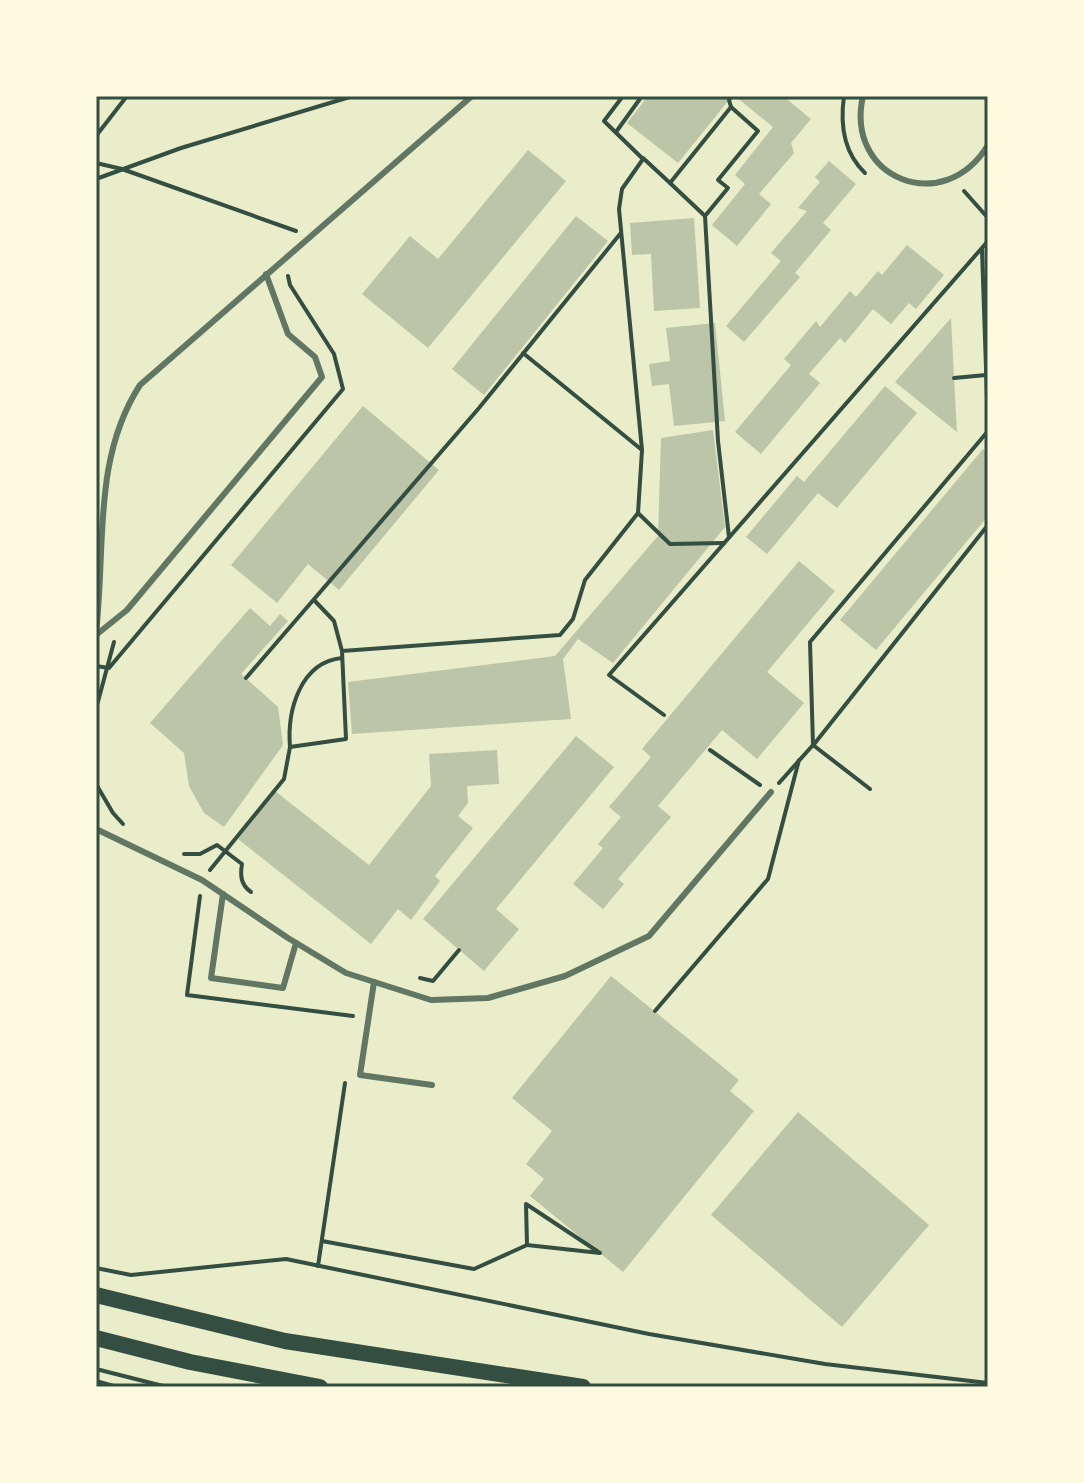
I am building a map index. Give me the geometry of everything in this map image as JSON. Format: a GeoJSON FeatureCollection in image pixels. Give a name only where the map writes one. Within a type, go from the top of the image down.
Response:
{"type":"FeatureCollection","features":[{"type":"Feature","properties":{"kind":"main road"},"geometry":{"type":"LineString","coordinates":[[96,1295],[285,1341],[583,1387]]}},
{"type":"Feature","properties":{"kind":"main road"},"geometry":{"type":"LineString","coordinates":[[96,1338],[190,1362],[320,1387]]}},
{"type":"Feature","properties":{"kind":"lane"},"geometry":{"type":"LineString","coordinates":[[96,633],[99,556],[110,452],[124,410],[140,385],[472,96]]}},
{"type":"Feature","properties":{"kind":"lane"},"geometry":{"type":"LineString","coordinates":[[863,96],[859,114],[862,137],[872,158],[890,173],[911,183],[934,184],[956,178],[975,164],[988,146]]}},
{"type":"Feature","properties":{"kind":"lane"},"geometry":{"type":"LineString","coordinates":[[96,633],[127,610],[322,377],[315,357],[288,334],[266,274]]}},
{"type":"Feature","properties":{"kind":"lane"},"geometry":{"type":"LineString","coordinates":[[96,829],[202,880],[346,973],[431,1000],[488,998],[565,976],[649,936],[771,792]]}},
{"type":"Feature","properties":{"kind":"lane"},"geometry":{"type":"LineString","coordinates":[[223,894],[211,978],[283,988],[296,943]]}},
{"type":"Feature","properties":{"kind":"lane"},"geometry":{"type":"LineString","coordinates":[[374,982],[360,1075],[432,1085]]}},
{"type":"Feature","properties":{"kind":"path"},"geometry":{"type":"LineString","coordinates":[[96,136],[127,96]]}},
{"type":"Feature","properties":{"kind":"path"},"geometry":{"type":"LineString","coordinates":[[96,179],[181,148],[353,96]]}},
{"type":"Feature","properties":{"kind":"path"},"geometry":{"type":"LineString","coordinates":[[623,96],[604,121],[705,216]]}},
{"type":"Feature","properties":{"kind":"path"},"geometry":{"type":"LineString","coordinates":[[616,132],[642,96]]}},
{"type":"Feature","properties":{"kind":"path"},"geometry":{"type":"LineString","coordinates":[[729,537],[718,441],[705,216],[728,188],[718,180],[758,131],[731,107],[729,100],[732,96]]}},
{"type":"Feature","properties":{"kind":"path"},"geometry":{"type":"LineString","coordinates":[[844,96],[841,117],[846,143]]}},
{"type":"Feature","properties":{"kind":"path"},"geometry":{"type":"LineString","coordinates":[[670,183],[731,107]]}},
{"type":"Feature","properties":{"kind":"path"},"geometry":{"type":"LineString","coordinates":[[342,651],[560,635],[573,619],[585,580],[638,513],[642,450],[619,209],[622,189],[643,159]]}},
{"type":"Feature","properties":{"kind":"path"},"geometry":{"type":"LineString","coordinates":[[96,163],[122,169],[296,230],[309,238]]}},
{"type":"Feature","properties":{"kind":"path"},"geometry":{"type":"LineString","coordinates":[[964,191],[988,218]]}},
{"type":"Feature","properties":{"kind":"path"},"geometry":{"type":"LineString","coordinates":[[246,678],[621,233]]}},
{"type":"Feature","properties":{"kind":"path"},"geometry":{"type":"LineString","coordinates":[[664,715],[609,675],[988,241]]}},
{"type":"Feature","properties":{"kind":"path"},"geometry":{"type":"LineString","coordinates":[[813,745],[810,642],[988,429],[982,248]]}},
{"type":"Feature","properties":{"kind":"path"},"geometry":{"type":"LineString","coordinates":[[523,353],[642,450]]}},
{"type":"Feature","properties":{"kind":"path"},"geometry":{"type":"LineString","coordinates":[[954,378],[987,375]]}},
{"type":"Feature","properties":{"kind":"path"},"geometry":{"type":"LineString","coordinates":[[638,513],[670,544],[723,545]]}},
{"type":"Feature","properties":{"kind":"path"},"geometry":{"type":"LineString","coordinates":[[710,750],[771,792],[813,745],[988,525]]}},
{"type":"Feature","properties":{"kind":"path"},"geometry":{"type":"LineString","coordinates":[[290,747],[346,739],[342,651],[334,621],[314,600]]}},
{"type":"Feature","properties":{"kind":"path"},"geometry":{"type":"LineString","coordinates":[[135,616],[151,619]]}},
{"type":"Feature","properties":{"kind":"path"},"geometry":{"type":"LineString","coordinates":[[96,709],[112,645],[120,636]]}},
{"type":"Feature","properties":{"kind":"path"},"geometry":{"type":"LineString","coordinates":[[202,880],[284,779],[290,747],[291,710],[310,673],[325,660],[342,658]]}},
{"type":"Feature","properties":{"kind":"path"},"geometry":{"type":"LineString","coordinates":[[813,745],[870,789]]}},
{"type":"Feature","properties":{"kind":"path"},"geometry":{"type":"LineString","coordinates":[[655,1011],[768,879],[799,760]]}},
{"type":"Feature","properties":{"kind":"path"},"geometry":{"type":"LineString","coordinates":[[96,784],[113,813],[126,827]]}},
{"type":"Feature","properties":{"kind":"path"},"geometry":{"type":"LineString","coordinates":[[181,854],[200,854],[217,845],[242,864],[240,874],[244,887],[257,896]]}},
{"type":"Feature","properties":{"kind":"path"},"geometry":{"type":"LineString","coordinates":[[406,975],[433,981],[459,950]]}},
{"type":"Feature","properties":{"kind":"path"},"geometry":{"type":"LineString","coordinates":[[355,1017],[361,978]]}},
{"type":"Feature","properties":{"kind":"path"},"geometry":{"type":"LineString","coordinates":[[318,1266],[346,1077]]}},
{"type":"Feature","properties":{"kind":"path"},"geometry":{"type":"LineString","coordinates":[[322,1241],[474,1269],[527,1245],[600,1253],[526,1204],[527,1245]]}},
{"type":"Feature","properties":{"kind":"path"},"geometry":{"type":"LineString","coordinates":[[96,1268],[131,1275],[286,1259],[678,1339],[825,1364],[988,1383]]}},
{"type":"Feature","properties":{"kind":"path"},"geometry":{"type":"LineString","coordinates":[[96,1369],[167,1387]]}},
{"type":"Feature","properties":{"kind":"path"},"geometry":{"type":"LineString","coordinates":[[96,1381],[117,1387]]}},
{"type":"Feature","properties":{"kind":"building"},"geometry":{"type":"Polygon","coordinates":[[[648,96],[724,96],[729,100],[678,163],[627,123],[648,96]]]}},
{"type":"Feature","properties":{"kind":"building"},"geometry":{"type":"Polygon","coordinates":[[[735,96],[783,96],[811,119],[791,143],[794,153],[759,194],[771,204],[737,246],[712,225],[745,184],[735,175],[773,127],[735,96]]]}},
{"type":"Feature","properties":{"kind":"building"},"geometry":{"type":"Polygon","coordinates":[[[528,150],[566,181],[428,348],[362,294],[410,236],[438,259],[528,150]]]}},
{"type":"Feature","properties":{"kind":"building"},"geometry":{"type":"Polygon","coordinates":[[[829,161],[856,184],[823,223],[831,230],[795,273],[800,277],[744,342],[726,326],[781,261],[771,253],[807,211],[798,208],[820,182],[815,177],[829,161]]]}},
{"type":"Feature","properties":{"kind":"building"},"geometry":{"type":"Polygon","coordinates":[[[576,216],[608,241],[484,395],[452,369],[576,216]]]}},
{"type":"Feature","properties":{"kind":"building"},"geometry":{"type":"Polygon","coordinates":[[[694,218],[700,308],[654,311],[651,254],[632,255],[630,223],[694,218]]]}},
{"type":"Feature","properties":{"kind":"building"},"geometry":{"type":"Polygon","coordinates":[[[907,245],[944,275],[916,309],[909,303],[891,324],[873,309],[845,343],[840,338],[809,374],[820,383],[761,454],[735,432],[791,365],[784,359],[816,321],[820,327],[850,291],[856,297],[878,271],[882,275],[907,245]]]}},
{"type":"Feature","properties":{"kind":"building"},"geometry":{"type":"Polygon","coordinates":[[[951,318],[954,378],[957,432],[895,382],[951,318]]]}},
{"type":"Feature","properties":{"kind":"building"},"geometry":{"type":"Polygon","coordinates":[[[715,323],[725,421],[674,426],[669,384],[652,386],[649,364],[670,361],[666,328],[715,323]]]}},
{"type":"Feature","properties":{"kind":"building"},"geometry":{"type":"Polygon","coordinates":[[[885,386],[917,413],[837,508],[818,493],[767,554],[746,537],[797,476],[804,482],[885,386]]]}},
{"type":"Feature","properties":{"kind":"building"},"geometry":{"type":"Polygon","coordinates":[[[363,406],[439,470],[339,590],[308,564],[277,603],[231,565],[363,406]]]}},
{"type":"Feature","properties":{"kind":"building"},"geometry":{"type":"Polygon","coordinates":[[[713,430],[725,527],[613,663],[578,639],[563,659],[571,719],[352,734],[348,682],[555,656],[658,536],[661,438],[713,430]]]}},
{"type":"Feature","properties":{"kind":"building"},"geometry":{"type":"Polygon","coordinates":[[[983,449],[988,454],[988,516],[876,650],[840,620],[983,449]]]}},
{"type":"Feature","properties":{"kind":"building"},"geometry":{"type":"Polygon","coordinates":[[[799,561],[835,591],[767,672],[804,703],[757,759],[722,730],[658,806],[671,817],[618,879],[624,884],[603,909],[573,884],[603,848],[598,844],[621,817],[609,807],[651,757],[642,749],[799,561]]]}},
{"type":"Feature","properties":{"kind":"building"},"geometry":{"type":"Polygon","coordinates":[[[250,608],[270,626],[280,614],[288,621],[241,674],[278,707],[283,745],[224,827],[204,813],[189,786],[184,753],[150,723],[250,608]]]}},
{"type":"Feature","properties":{"kind":"building"},"geometry":{"type":"Polygon","coordinates":[[[576,736],[614,767],[496,909],[519,929],[484,971],[423,919],[576,736]]]}},
{"type":"Feature","properties":{"kind":"building"},"geometry":{"type":"Polygon","coordinates":[[[497,750],[499,784],[467,786],[468,803],[458,816],[473,828],[435,876],[440,881],[411,920],[398,909],[371,944],[238,839],[275,791],[369,865],[431,786],[429,754],[497,750]]]}},
{"type":"Feature","properties":{"kind":"building"},"geometry":{"type":"Polygon","coordinates":[[[611,976],[739,1080],[730,1091],[754,1111],[623,1272],[530,1196],[544,1179],[526,1164],[552,1131],[512,1098],[611,976]]]}},
{"type":"Feature","properties":{"kind":"building"},"geometry":{"type":"Polygon","coordinates":[[[798,1112],[929,1225],[842,1327],[711,1215],[798,1112]]]}}]}
